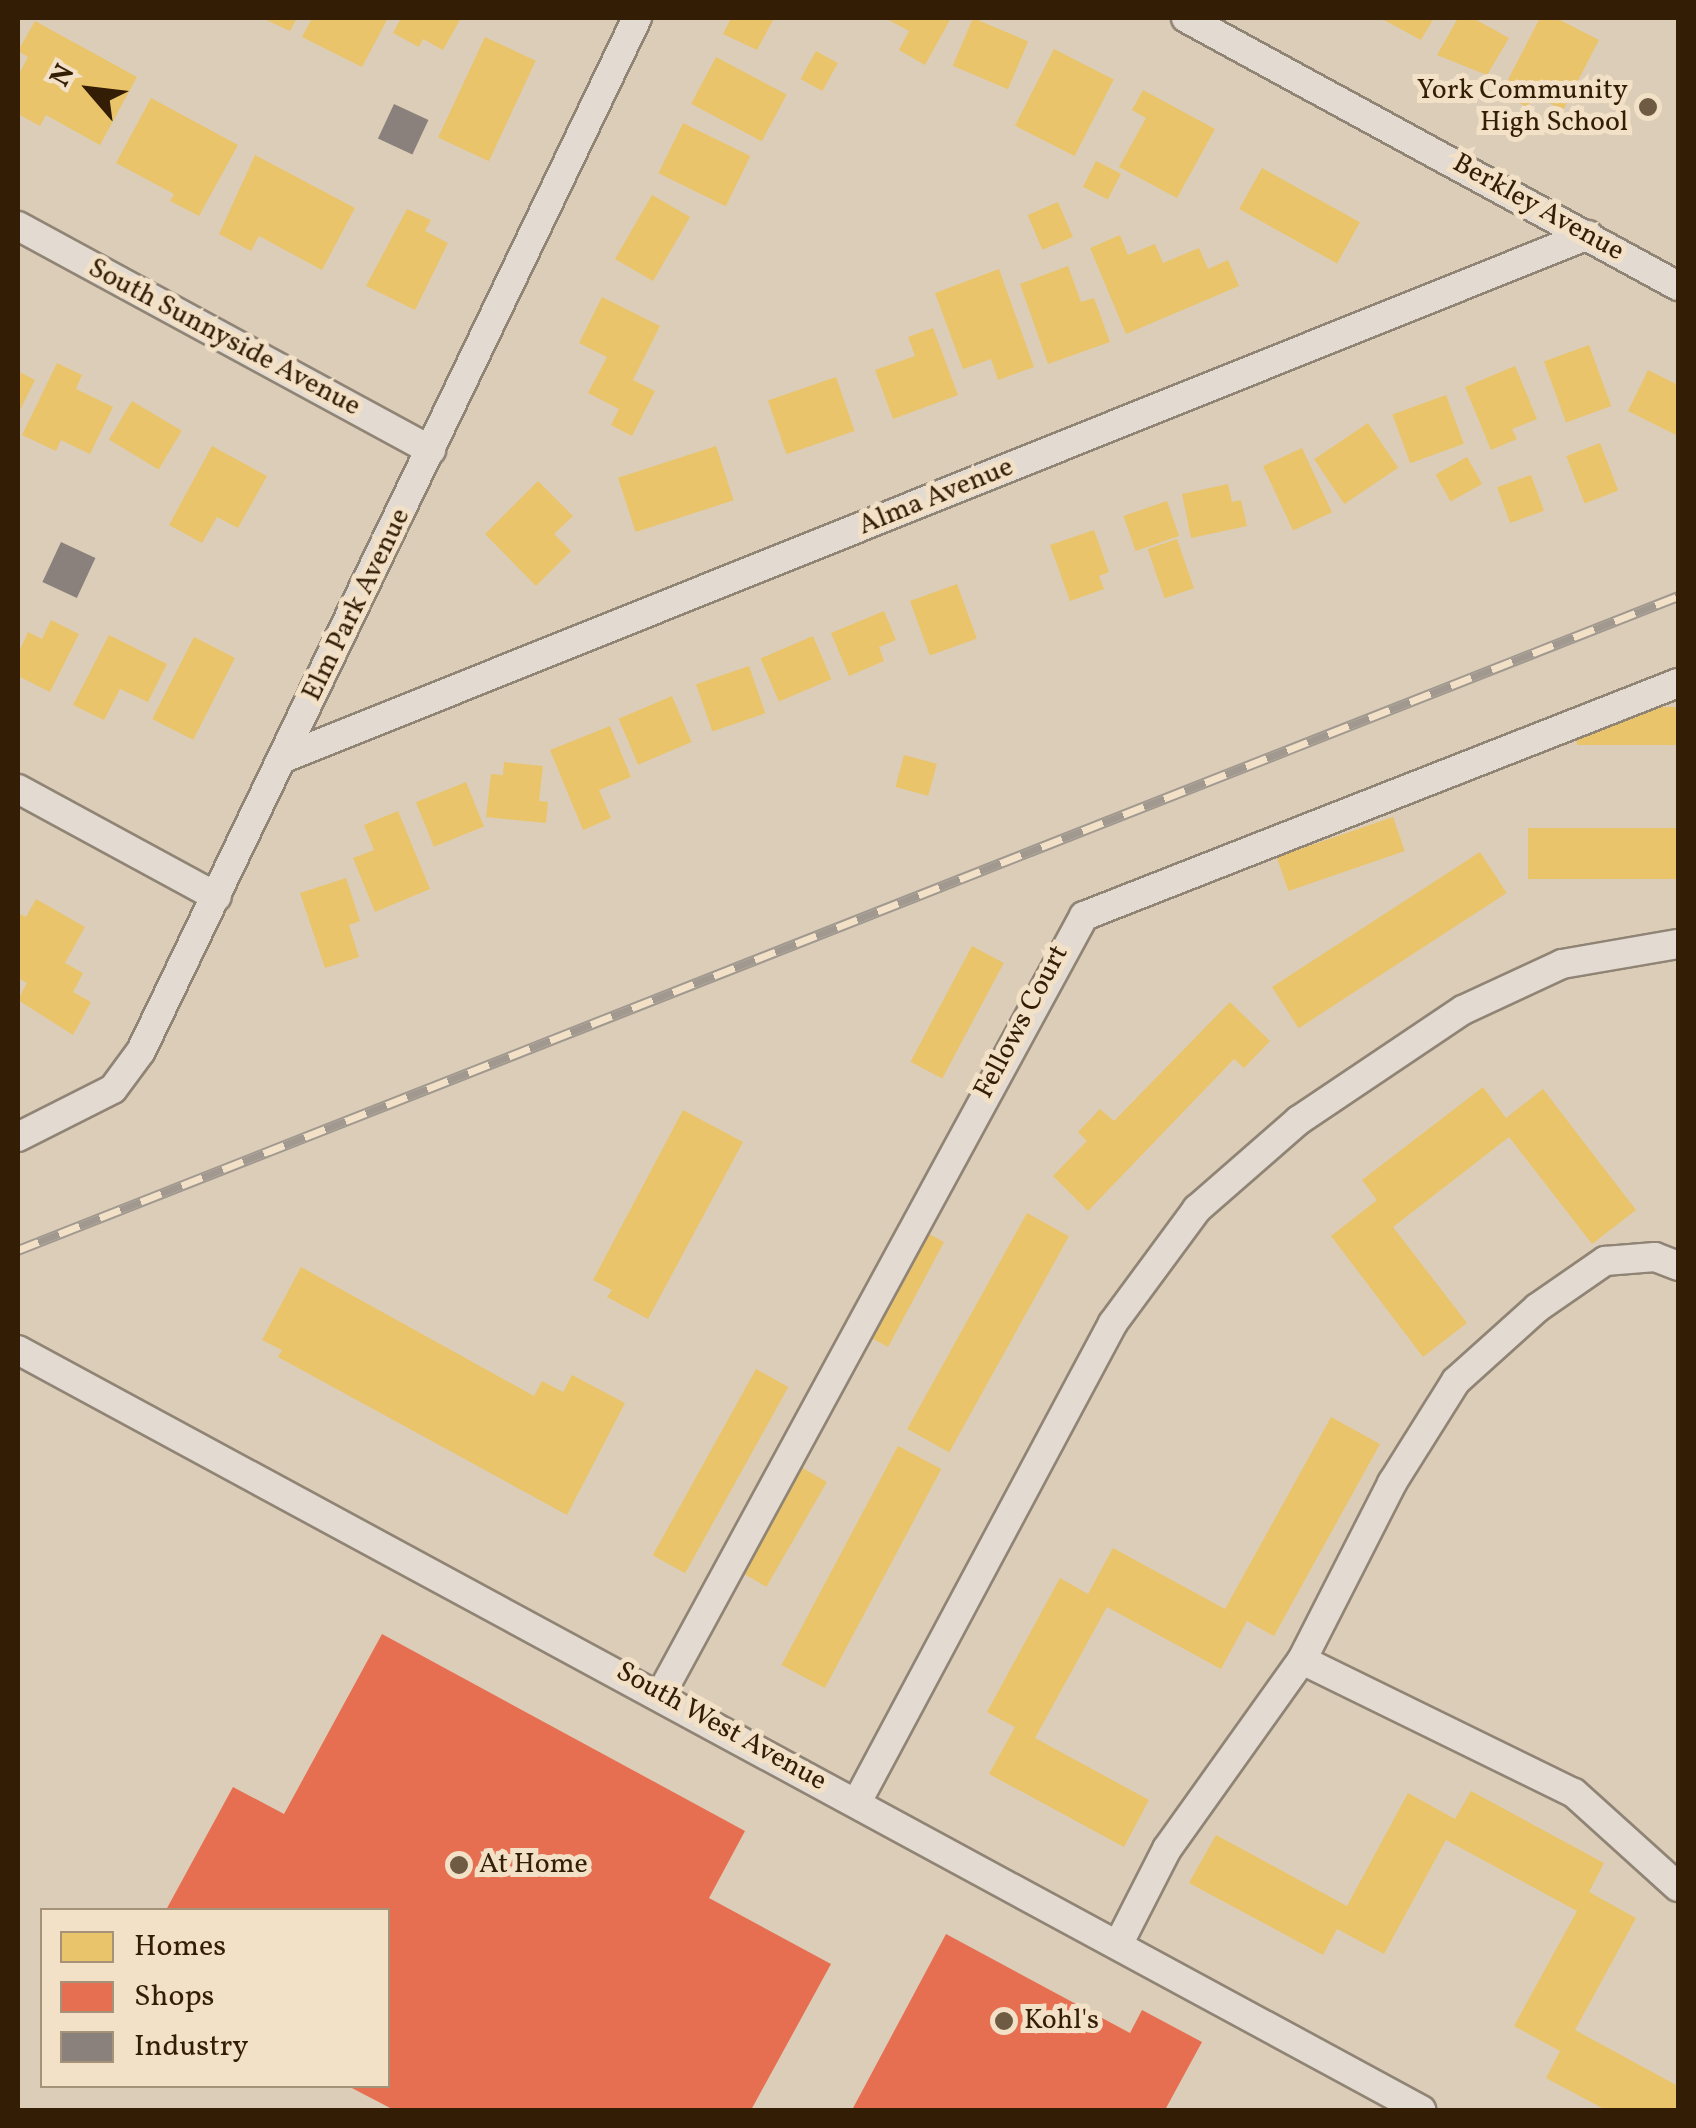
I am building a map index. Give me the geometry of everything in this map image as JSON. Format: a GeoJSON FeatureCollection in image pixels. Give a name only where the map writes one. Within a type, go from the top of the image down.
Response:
{"type":"FeatureCollection","features":[{"type":"Feature","properties":{"kind":"street","name":"Elm Park Avenue"},"geometry":{"type":"LineString","coordinates":[[18,1137],[113,1089],[141,1052],[637,18]]}},
{"type":"Feature","properties":{"kind":"street","name":"Berkley Avenue"},"geometry":{"type":"LineString","coordinates":[[1186,18],[1678,286]]}},
{"type":"Feature","properties":{"kind":"street","name":"South Sunnyside Avenue"},"geometry":{"type":"LineString","coordinates":[[18,226],[431,450]]}},
{"type":"Feature","properties":{"kind":"street","name":"Alma Avenue"},"geometry":{"type":"LineString","coordinates":[[284,758],[1588,235]]}},
{"type":"Feature","properties":{"kind":"street","name":"Fellows Court"},"geometry":{"type":"LineString","coordinates":[[661,1694],[1084,916],[1678,683]]}},
{"type":"Feature","properties":{"kind":"street"},"geometry":{"type":"LineString","coordinates":[[18,789],[217,898]]}},
{"type":"Feature","properties":{"kind":"street"},"geometry":{"type":"LineString","coordinates":[[858,1802],[1113,1323],[1197,1209],[1299,1120],[1463,1010],[1562,964],[1678,944]]}},
{"type":"Feature","properties":{"kind":"street"},"geometry":{"type":"LineString","coordinates":[[1118,1944],[1177,1833],[1302,1660],[1392,1483],[1456,1382],[1537,1308],[1606,1262],[1655,1257],[1678,1266]]}},
{"type":"Feature","properties":{"kind":"street","name":"South West Avenue"},"geometry":{"type":"LineString","coordinates":[[18,1350],[661,1694],[1421,2110]]}},
{"type":"Feature","properties":{"kind":"street"},"geometry":{"type":"LineString","coordinates":[[1302,1660],[1574,1793],[1678,1886]]}},
{"type":"Feature","properties":{"kind":"building: Homes"},"geometry":{"type":"Polygon","coordinates":[[[262,18],[297,18],[290,31],[262,18]]]}},
{"type":"Feature","properties":{"kind":"building: Homes"},"geometry":{"type":"Polygon","coordinates":[[[312,18],[388,18],[362,67],[302,37],[312,18]]]}},
{"type":"Feature","properties":{"kind":"building: Homes"},"geometry":{"type":"Polygon","coordinates":[[[401,18],[461,18],[443,50],[423,39],[419,47],[393,33],[401,18]]]}},
{"type":"Feature","properties":{"kind":"building: Homes"},"geometry":{"type":"Polygon","coordinates":[[[731,18],[773,20],[757,50],[723,34],[731,18]]]}},
{"type":"Feature","properties":{"kind":"building: Homes"},"geometry":{"type":"Polygon","coordinates":[[[885,18],[951,18],[925,65],[899,50],[909,31],[885,18]]]}},
{"type":"Feature","properties":{"kind":"building: Homes"},"geometry":{"type":"Polygon","coordinates":[[[973,18],[1028,41],[1008,89],[953,66],[973,18]]]}},
{"type":"Feature","properties":{"kind":"building: Homes"},"geometry":{"type":"Polygon","coordinates":[[[1380,18],[1434,18],[1421,40],[1380,18]]]}},
{"type":"Feature","properties":{"kind":"building: Homes"},"geometry":{"type":"Polygon","coordinates":[[[1458,18],[1473,18],[1509,38],[1487,75],[1437,55],[1458,18]]]}},
{"type":"Feature","properties":{"kind":"building: Homes"},"geometry":{"type":"Polygon","coordinates":[[[1540,18],[1556,18],[1599,40],[1563,110],[1534,95],[1527,107],[1501,93],[1540,18]]]}},
{"type":"Feature","properties":{"kind":"building: Homes"},"geometry":{"type":"Polygon","coordinates":[[[35,21],[137,77],[100,145],[46,115],[40,126],[18,114],[18,76],[28,57],[18,51],[35,21]]]}},
{"type":"Feature","properties":{"kind":"building: Homes"},"geometry":{"type":"Polygon","coordinates":[[[485,37],[536,61],[489,161],[438,138],[485,37]]]}},
{"type":"Feature","properties":{"kind":"building: Homes"},"geometry":{"type":"Polygon","coordinates":[[[1054,49],[1114,79],[1075,156],[1015,126],[1054,49]]]}},
{"type":"Feature","properties":{"kind":"building: Homes"},"geometry":{"type":"Polygon","coordinates":[[[816,51],[838,63],[822,91],[800,79],[816,51]]]}},
{"type":"Feature","properties":{"kind":"building: Homes"},"geometry":{"type":"Polygon","coordinates":[[[716,57],[787,95],[762,141],[691,104],[716,57]]]}},
{"type":"Feature","properties":{"kind":"building: Homes"},"geometry":{"type":"Polygon","coordinates":[[[1143,90],[1215,129],[1177,198],[1119,167],[1146,118],[1132,110],[1143,90]]]}},
{"type":"Feature","properties":{"kind":"building: Homes"},"geometry":{"type":"Polygon","coordinates":[[[151,98],[238,145],[199,216],[170,201],[174,194],[116,163],[151,98]]]}},
{"type":"Feature","properties":{"kind":"building: Homes"},"geometry":{"type":"Polygon","coordinates":[[[683,123],[750,156],[726,206],[658,173],[683,123]]]}},
{"type":"Feature","properties":{"kind":"building: Homes"},"geometry":{"type":"Polygon","coordinates":[[[255,155],[355,208],[322,270],[259,236],[251,251],[219,234],[255,155]]]}},
{"type":"Feature","properties":{"kind":"building: Homes"},"geometry":{"type":"Polygon","coordinates":[[[1096,161],[1121,174],[1108,200],[1083,187],[1096,161]]]}},
{"type":"Feature","properties":{"kind":"building: Homes"},"geometry":{"type":"Polygon","coordinates":[[[1262,168],[1360,222],[1337,263],[1239,209],[1262,168]]]}},
{"type":"Feature","properties":{"kind":"building: Homes"},"geometry":{"type":"Polygon","coordinates":[[[652,195],[690,217],[653,281],[615,259],[652,195]]]}},
{"type":"Feature","properties":{"kind":"building: Homes"},"geometry":{"type":"Polygon","coordinates":[[[1058,202],[1073,237],[1042,250],[1028,215],[1058,202]]]}},
{"type":"Feature","properties":{"kind":"building: Homes"},"geometry":{"type":"Polygon","coordinates":[[[407,209],[431,220],[425,231],[448,243],[415,310],[366,286],[407,209]]]}},
{"type":"Feature","properties":{"kind":"building: Homes"},"geometry":{"type":"Polygon","coordinates":[[[1120,235],[1128,255],[1155,244],[1163,263],[1199,248],[1208,269],[1228,260],[1239,286],[1126,334],[1090,248],[1120,235]]]}},
{"type":"Feature","properties":{"kind":"building: Homes"},"geometry":{"type":"Polygon","coordinates":[[[1068,266],[1081,302],[1094,298],[1110,342],[1048,364],[1020,284],[1068,266]]]}},
{"type":"Feature","properties":{"kind":"building: Homes"},"geometry":{"type":"Polygon","coordinates":[[[999,269],[1034,367],[998,380],[991,359],[963,369],[935,293],[999,269]]]}},
{"type":"Feature","properties":{"kind":"building: Homes"},"geometry":{"type":"Polygon","coordinates":[[[602,297],[660,326],[633,380],[655,391],[632,436],[611,425],[619,409],[588,393],[607,357],[579,343],[602,297]]]}},
{"type":"Feature","properties":{"kind":"building: Homes"},"geometry":{"type":"Polygon","coordinates":[[[933,328],[958,395],[893,419],[875,370],[915,356],[908,337],[933,328]]]}},
{"type":"Feature","properties":{"kind":"building: Homes"},"geometry":{"type":"Polygon","coordinates":[[[1589,345],[1611,406],[1566,422],[1544,361],[1589,345]]]}},
{"type":"Feature","properties":{"kind":"building: Homes"},"geometry":{"type":"Polygon","coordinates":[[[57,363],[82,375],[76,389],[113,407],[90,454],[61,440],[56,451],[22,435],[57,363]]]}},
{"type":"Feature","properties":{"kind":"building: Homes"},"geometry":{"type":"Polygon","coordinates":[[[1515,366],[1537,419],[1512,429],[1517,439],[1491,450],[1465,387],[1515,366]]]}},
{"type":"Feature","properties":{"kind":"building: Homes"},"geometry":{"type":"Polygon","coordinates":[[[1648,370],[1678,385],[1678,436],[1628,411],[1648,370]]]}},
{"type":"Feature","properties":{"kind":"building: Homes"},"geometry":{"type":"Polygon","coordinates":[[[18,371],[35,380],[18,414],[18,371]]]}},
{"type":"Feature","properties":{"kind":"building: Homes"},"geometry":{"type":"Polygon","coordinates":[[[836,377],[855,431],[786,454],[768,400],[836,377]]]}},
{"type":"Feature","properties":{"kind":"building: Homes"},"geometry":{"type":"Polygon","coordinates":[[[1446,395],[1464,444],[1410,463],[1392,414],[1446,395]]]}},
{"type":"Feature","properties":{"kind":"building: Homes"},"geometry":{"type":"Polygon","coordinates":[[[132,401],[182,431],[159,469],[109,440],[132,401]]]}},
{"type":"Feature","properties":{"kind":"building: Homes"},"geometry":{"type":"Polygon","coordinates":[[[1368,423],[1398,468],[1344,504],[1314,459],[1368,423]]]}},
{"type":"Feature","properties":{"kind":"building: Homes"},"geometry":{"type":"Polygon","coordinates":[[[1600,443],[1618,491],[1585,504],[1566,456],[1600,443]]]}},
{"type":"Feature","properties":{"kind":"building: Homes"},"geometry":{"type":"Polygon","coordinates":[[[212,446],[267,476],[238,528],[217,517],[202,543],[169,525],[212,446]]]}},
{"type":"Feature","properties":{"kind":"building: Homes"},"geometry":{"type":"Polygon","coordinates":[[[716,446],[734,500],[636,532],[618,478],[716,446]]]}},
{"type":"Feature","properties":{"kind":"building: Homes"},"geometry":{"type":"Polygon","coordinates":[[[1302,448],[1332,512],[1293,531],[1263,466],[1302,448]]]}},
{"type":"Feature","properties":{"kind":"building: Homes"},"geometry":{"type":"Polygon","coordinates":[[[1467,457],[1482,484],[1451,502],[1436,474],[1467,457]]]}},
{"type":"Feature","properties":{"kind":"building: Homes"},"geometry":{"type":"Polygon","coordinates":[[[1531,475],[1544,511],[1510,523],[1497,487],[1531,475]]]}},
{"type":"Feature","properties":{"kind":"building: Homes"},"geometry":{"type":"Polygon","coordinates":[[[538,481],[573,516],[554,534],[571,551],[536,586],[485,534],[538,481]]]}},
{"type":"Feature","properties":{"kind":"building: Homes"},"geometry":{"type":"Polygon","coordinates":[[[1228,484],[1232,502],[1241,500],[1247,526],[1191,538],[1182,494],[1228,484]]]}},
{"type":"Feature","properties":{"kind":"building: Homes"},"geometry":{"type":"Polygon","coordinates":[[[1167,501],[1179,536],[1136,551],[1124,516],[1167,501]]]}},
{"type":"Feature","properties":{"kind":"building: Homes"},"geometry":{"type":"Polygon","coordinates":[[[1094,530],[1109,572],[1099,576],[1104,589],[1070,601],[1050,545],[1094,530]]]}},
{"type":"Feature","properties":{"kind":"building: Homes"},"geometry":{"type":"Polygon","coordinates":[[[1177,539],[1194,588],[1165,598],[1148,549],[1177,539]]]}},
{"type":"Feature","properties":{"kind":"building: Homes"},"geometry":{"type":"Polygon","coordinates":[[[957,584],[977,639],[930,656],[910,601],[957,584]]]}},
{"type":"Feature","properties":{"kind":"building: Homes"},"geometry":{"type":"Polygon","coordinates":[[[884,611],[896,640],[879,647],[884,661],[849,676],[831,633],[884,611]]]}},
{"type":"Feature","properties":{"kind":"building: Homes"},"geometry":{"type":"Polygon","coordinates":[[[51,620],[79,634],[50,692],[18,676],[18,654],[28,632],[42,639],[51,620]]]}},
{"type":"Feature","properties":{"kind":"building: Homes"},"geometry":{"type":"Polygon","coordinates":[[[109,635],[167,664],[148,702],[120,689],[104,720],[73,705],[109,635]]]}},
{"type":"Feature","properties":{"kind":"building: Homes"},"geometry":{"type":"Polygon","coordinates":[[[813,636],[831,679],[779,702],[761,658],[813,636]]]}},
{"type":"Feature","properties":{"kind":"building: Homes"},"geometry":{"type":"Polygon","coordinates":[[[194,637],[235,658],[193,740],[152,719],[194,637]]]}},
{"type":"Feature","properties":{"kind":"building: Homes"},"geometry":{"type":"Polygon","coordinates":[[[749,666],[765,713],[712,732],[696,684],[749,666]]]}},
{"type":"Feature","properties":{"kind":"building: Homes"},"geometry":{"type":"Polygon","coordinates":[[[672,696],[692,742],[638,765],[619,719],[672,696]]]}},
{"type":"Feature","properties":{"kind":"building: Homes"},"geometry":{"type":"Polygon","coordinates":[[[1577,707],[1678,707],[1678,745],[1577,745],[1577,707]]]}},
{"type":"Feature","properties":{"kind":"building: Homes"},"geometry":{"type":"Polygon","coordinates":[[[610,726],[631,777],[599,790],[611,818],[583,830],[550,750],[610,726]]]}},
{"type":"Feature","properties":{"kind":"building: Homes"},"geometry":{"type":"Polygon","coordinates":[[[904,755],[937,764],[928,796],[895,787],[904,755]]]}},
{"type":"Feature","properties":{"kind":"building: Homes"},"geometry":{"type":"Polygon","coordinates":[[[504,762],[543,766],[539,801],[548,802],[546,823],[486,817],[491,774],[503,775],[504,762]]]}},
{"type":"Feature","properties":{"kind":"building: Homes"},"geometry":{"type":"Polygon","coordinates":[[[466,782],[484,827],[434,847],[416,802],[466,782]]]}},
{"type":"Feature","properties":{"kind":"building: Homes"},"geometry":{"type":"Polygon","coordinates":[[[398,811],[430,889],[375,912],[353,858],[374,850],[364,825],[398,811]]]}},
{"type":"Feature","properties":{"kind":"building: Homes"},"geometry":{"type":"Polygon","coordinates":[[[1393,817],[1405,851],[1288,891],[1277,857],[1393,817]]]}},
{"type":"Feature","properties":{"kind":"building: Homes"},"geometry":{"type":"Polygon","coordinates":[[[1528,828],[1678,828],[1678,879],[1528,879],[1528,828]]]}},
{"type":"Feature","properties":{"kind":"building: Homes"},"geometry":{"type":"Polygon","coordinates":[[[1480,852],[1507,893],[1299,1028],[1272,987],[1480,852]]]}},
{"type":"Feature","properties":{"kind":"building: Homes"},"geometry":{"type":"Polygon","coordinates":[[[346,878],[360,921],[349,925],[359,957],[325,968],[300,893],[346,878]]]}},
{"type":"Feature","properties":{"kind":"building: Homes"},"geometry":{"type":"Polygon","coordinates":[[[36,899],[85,927],[65,963],[83,973],[73,992],[91,1002],[73,1035],[18,1000],[27,983],[18,978],[18,913],[26,917],[36,899]]]}},
{"type":"Feature","properties":{"kind":"building: Homes"},"geometry":{"type":"Polygon","coordinates":[[[972,946],[1004,963],[942,1079],[910,1062],[972,946]]]}},
{"type":"Feature","properties":{"kind":"building: Homes"},"geometry":{"type":"Polygon","coordinates":[[[1230,1002],[1270,1041],[1244,1068],[1234,1059],[1088,1211],[1053,1176],[1087,1141],[1078,1132],[1100,1109],[1114,1121],[1230,1002]]]}},
{"type":"Feature","properties":{"kind":"building: Homes"},"geometry":{"type":"Polygon","coordinates":[[[1483,1087],[1506,1118],[1543,1089],[1636,1210],[1592,1244],[1509,1137],[1393,1227],[1467,1323],[1423,1357],[1331,1236],[1377,1200],[1362,1180],[1483,1087]]]}},
{"type":"Feature","properties":{"kind":"building: Homes"},"geometry":{"type":"Polygon","coordinates":[[[683,1110],[743,1142],[648,1319],[607,1297],[612,1290],[593,1280],[683,1110]]]}},
{"type":"Feature","properties":{"kind":"building: Homes"},"geometry":{"type":"Polygon","coordinates":[[[1027,1213],[1069,1236],[949,1452],[907,1429],[1027,1213]]]}},
{"type":"Feature","properties":{"kind":"building: Homes"},"geometry":{"type":"Polygon","coordinates":[[[914,1226],[944,1242],[888,1347],[858,1331],[914,1226]]]}},
{"type":"Feature","properties":{"kind":"building: Homes"},"geometry":{"type":"Polygon","coordinates":[[[301,1267],[534,1396],[542,1381],[563,1392],[572,1375],[625,1403],[567,1515],[278,1357],[282,1350],[262,1340],[301,1267]]]}},
{"type":"Feature","properties":{"kind":"building: Homes"},"geometry":{"type":"Polygon","coordinates":[[[756,1369],[788,1387],[685,1573],[653,1555],[756,1369]]]}},
{"type":"Feature","properties":{"kind":"building: Homes"},"geometry":{"type":"Polygon","coordinates":[[[1331,1417],[1380,1444],[1274,1636],[1247,1621],[1221,1669],[1107,1607],[1035,1738],[1149,1800],[1124,1847],[989,1774],[1015,1727],[987,1712],[1060,1578],[1088,1594],[1113,1548],[1225,1609],[1331,1417]]]}},
{"type":"Feature","properties":{"kind":"building: Homes"},"geometry":{"type":"Polygon","coordinates":[[[898,1446],[941,1469],[825,1688],[782,1665],[898,1446]]]}},
{"type":"Feature","properties":{"kind":"building: Homes"},"geometry":{"type":"Polygon","coordinates":[[[794,1463],[827,1482],[766,1587],[734,1568],[794,1463]]]}},
{"type":"Feature","properties":{"kind":"building: Homes"},"geometry":{"type":"Polygon","coordinates":[[[1471,1791],[1604,1863],[1589,1892],[1636,1918],[1575,2030],[1678,2086],[1678,2110],[1606,2110],[1546,2078],[1560,2051],[1514,2026],[1577,1911],[1446,1840],[1384,1954],[1337,1929],[1323,1955],[1189,1883],[1216,1835],[1347,1906],[1408,1793],[1455,1819],[1471,1791]]]}},
{"type":"Feature","properties":{"kind":"building: Shops","name":"At Home"},"geometry":{"type":"Polygon","coordinates":[[[382,1634],[745,1831],[709,1898],[831,1964],[751,2110],[394,2110],[352,2088],[390,2088],[390,1908],[167,1908],[233,1787],[284,1814],[382,1634]]]}},
{"type":"Feature","properties":{"kind":"building: Shops","name":"Kohl's"},"geometry":{"type":"Polygon","coordinates":[[[946,1934],[1130,2033],[1142,2010],[1202,2042],[1165,2110],[852,2110],[946,1934]]]}},
{"type":"Feature","properties":{"kind":"building: Industry"},"geometry":{"type":"Polygon","coordinates":[[[394,104],[428,120],[412,154],[378,138],[394,104]]]}},
{"type":"Feature","properties":{"kind":"building: Industry"},"geometry":{"type":"Polygon","coordinates":[[[61,542],[95,558],[77,598],[42,582],[61,542]]]}},
{"type":"Feature","properties":{"kind":"railway"},"geometry":{"type":"LineString","coordinates":[[18,1250],[1678,596]]}},
{"type":"Feature","properties":{"kind":"place","name":"York Community High School"},"geometry":{"type":"Point","coordinates":[1648,107]}},
{"type":"Feature","properties":{"kind":"place","name":"At Home"},"geometry":{"type":"Point","coordinates":[459,1865]}},
{"type":"Feature","properties":{"kind":"place","name":"Kohl's"},"geometry":{"type":"Point","coordinates":[1004,2021]}}]}
